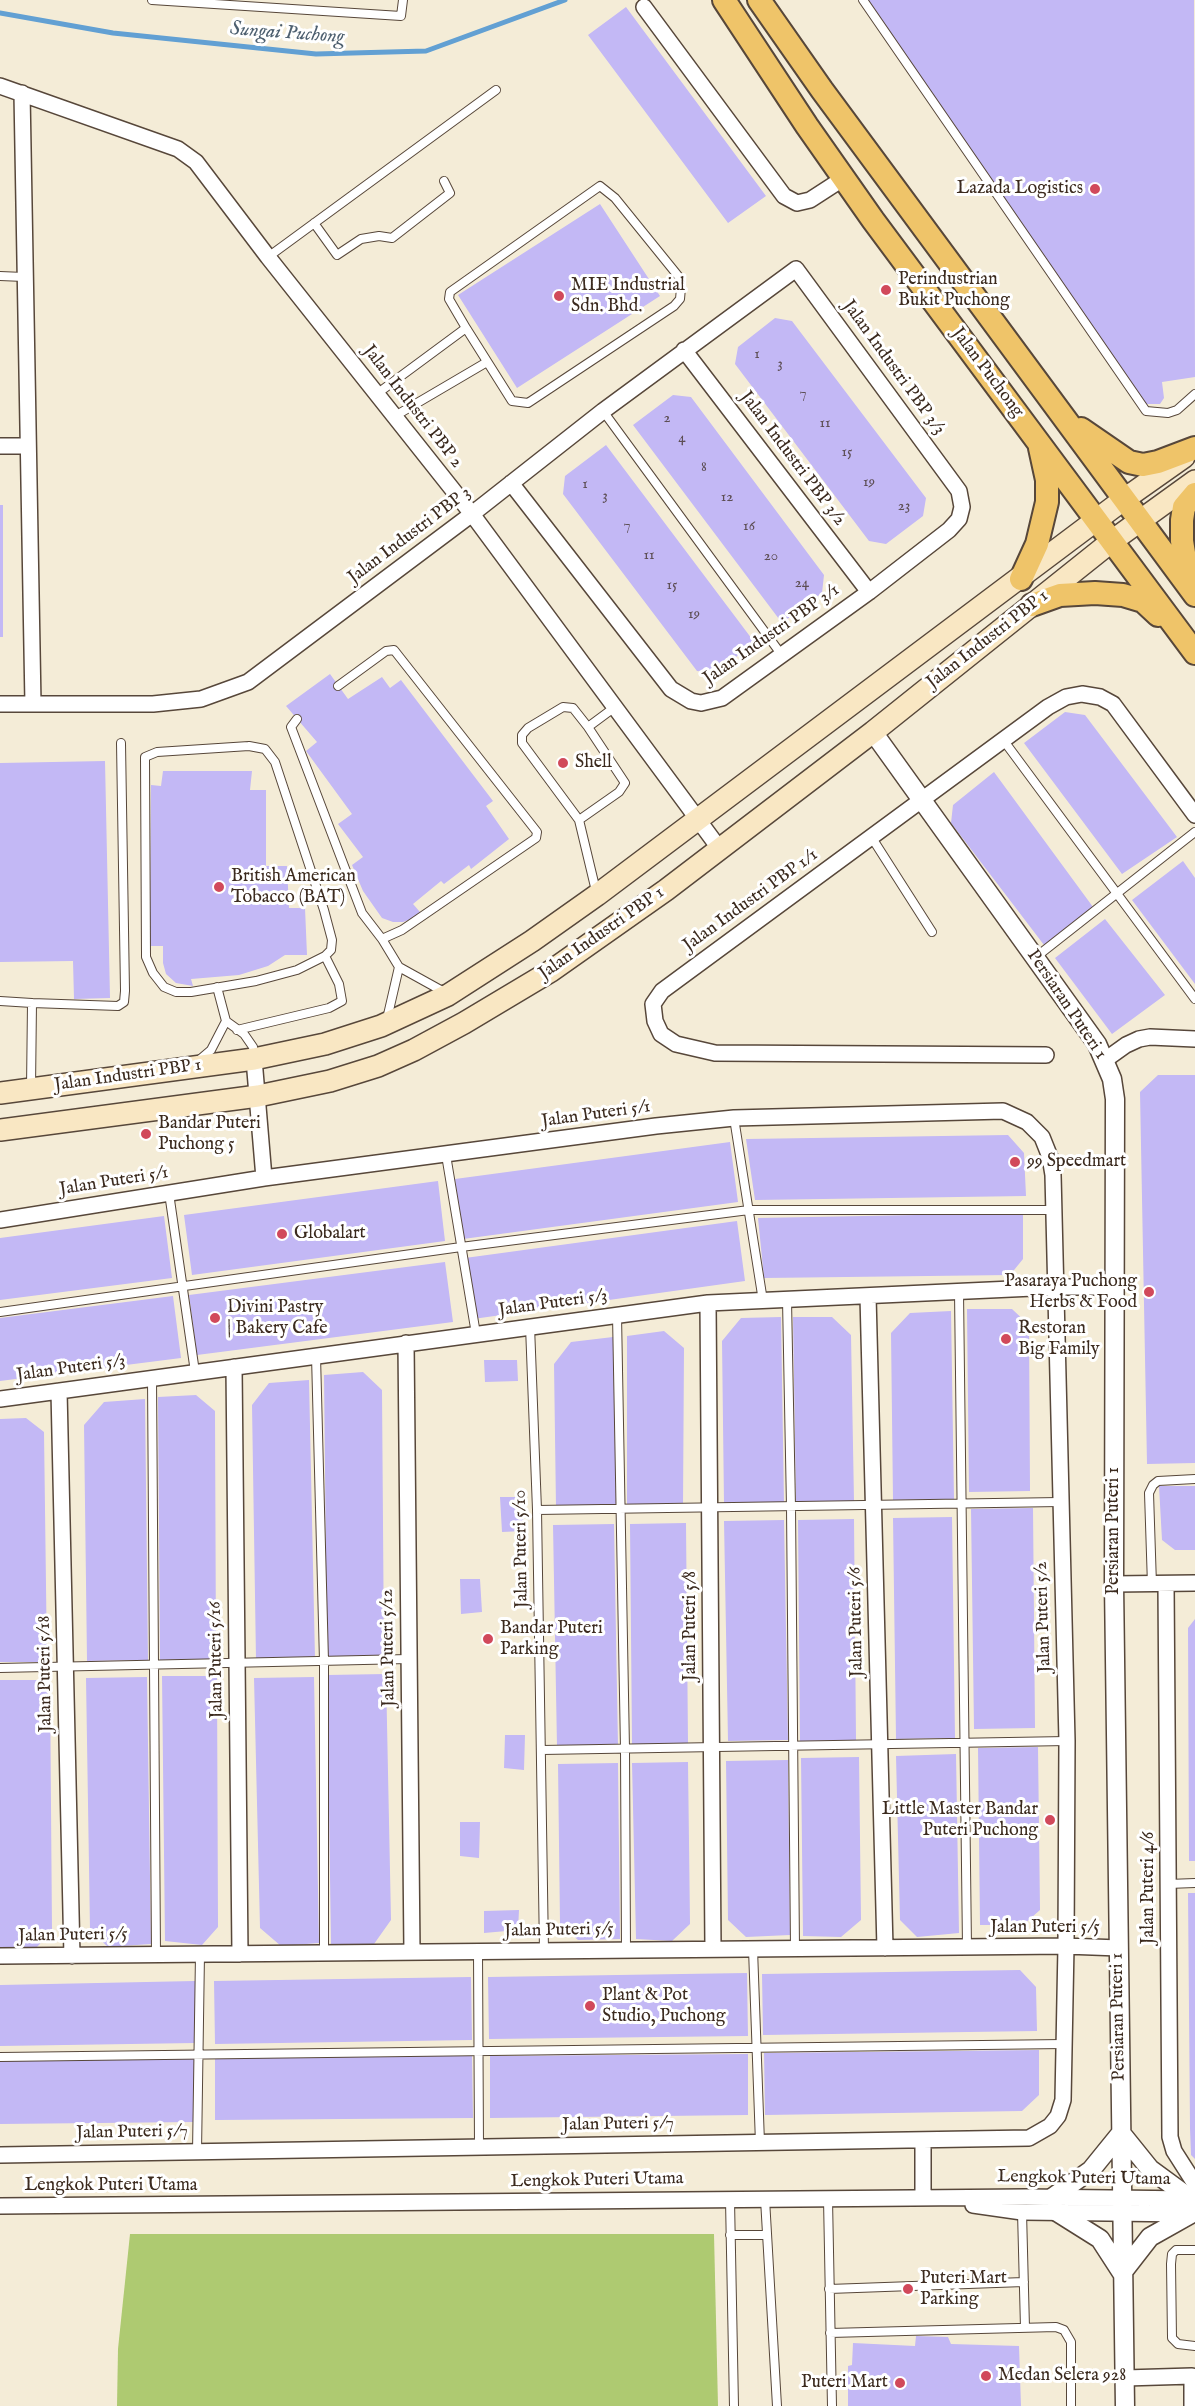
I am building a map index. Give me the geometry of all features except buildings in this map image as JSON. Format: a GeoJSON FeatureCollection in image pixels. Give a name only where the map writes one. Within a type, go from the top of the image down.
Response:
{"type":"FeatureCollection","features":[{"type":"Feature","properties":{"kind":"main road","name":"Jalan Puchong"},"geometry":{"type":"LineString","coordinates":[[724,0],[844,178],[1190,646]]}},
{"type":"Feature","properties":{"kind":"main road","name":"Jalan Puchong"},"geometry":{"type":"LineString","coordinates":[[759,0],[822,90],[1195,595]]}},
{"type":"Feature","properties":{"kind":"main road"},"geometry":{"type":"LineString","coordinates":[[1065,418],[1128,462],[1143,465],[1158,462],[1195,448]]}},
{"type":"Feature","properties":{"kind":"main road"},"geometry":{"type":"LineString","coordinates":[[1021,579],[1037,544],[1044,523],[1047,502],[1047,480],[1038,440]]}},
{"type":"Feature","properties":{"kind":"main road","name":"Jalan Industri PBP 1"},"geometry":{"type":"LineString","coordinates":[[0,1093],[254,1059],[325,1044],[387,1023],[448,994],[532,942],[597,895],[1195,448]]}},
{"type":"Feature","properties":{"kind":"main road","name":"Jalan Industri PBP 1"},"geometry":{"type":"LineString","coordinates":[[0,1130],[258,1096],[330,1081],[378,1066],[454,1029],[551,971],[666,890],[873,732],[1112,541],[1195,481]]}},
{"type":"Feature","properties":{"kind":"main road"},"geometry":{"type":"LineString","coordinates":[[1195,494],[1184,507],[1182,541],[1186,565],[1195,588]]}},
{"type":"Feature","properties":{"kind":"main road"},"geometry":{"type":"LineString","coordinates":[[1032,605],[1060,595],[1095,593],[1123,595],[1143,601],[1190,646]]}},
{"type":"Feature","properties":{"kind":"street"},"geometry":{"type":"LineString","coordinates":[[644,8],[784,196],[797,202],[810,200],[844,178]]}},
{"type":"Feature","properties":{"kind":"street","name":"Jalan Industri PBP 2"},"geometry":{"type":"LineString","coordinates":[[0,86],[178,149],[196,162],[472,514],[719,848]]}},
{"type":"Feature","properties":{"kind":"street"},"geometry":{"type":"LineString","coordinates":[[22,93],[33,704]]}},
{"type":"Feature","properties":{"kind":"street","name":"Jalan Industri PBP 3"},"geometry":{"type":"LineString","coordinates":[[0,704],[183,702],[201,699],[248,682],[472,514],[603,411],[796,269]]}},
{"type":"Feature","properties":{"kind":"street","name":"Jalan Industri PBP 3/3"},"geometry":{"type":"LineString","coordinates":[[796,269],[958,491]]}},
{"type":"Feature","properties":{"kind":"street","name":"Jalan Industri PBP 3/2"},"geometry":{"type":"LineString","coordinates":[[684,350],[869,592]]}},
{"type":"Feature","properties":{"kind":"street"},"geometry":{"type":"LineString","coordinates":[[0,446],[27,446]]}},
{"type":"Feature","properties":{"kind":"street","name":"Jalan Industri PBP 3/1"},"geometry":{"type":"LineString","coordinates":[[511,483],[671,689],[680,696],[701,703],[722,698],[869,592],[949,530],[959,519],[962,507],[958,491]]}},
{"type":"Feature","properties":{"kind":"street","name":"Jalan Industri PBP 1/1"},"geometry":{"type":"LineString","coordinates":[[1046,1055],[715,1053],[676,1044],[661,1034],[655,1021],[653,1004],[662,991],[1048,707],[1065,698],[1082,694],[1100,697],[1113,704],[1195,815]]}},
{"type":"Feature","properties":{"kind":"street","name":"Persiaran Puteri 1"},"geometry":{"type":"LineString","coordinates":[[873,732],[1097,1044],[1112,1079],[1116,1122],[1114,1584],[1125,2406]]}},
{"type":"Feature","properties":{"kind":"street"},"geometry":{"type":"LineString","coordinates":[[1105,1060],[1139,1039],[1150,1037],[1195,1039]]}},
{"type":"Feature","properties":{"kind":"street"},"geometry":{"type":"LineString","coordinates":[[254,1059],[264,1178]]}},
{"type":"Feature","properties":{"kind":"street","name":"Jalan Puteri 5/1"},"geometry":{"type":"LineString","coordinates":[[0,1220],[264,1178],[656,1126],[734,1118],[1003,1111],[1027,1122],[1042,1137],[1050,1157],[1053,1175],[1055,1287]]}},
{"type":"Feature","properties":{"kind":"street","name":"Jalan Puteri 5/3"},"geometry":{"type":"LineString","coordinates":[[0,1399],[708,1303],[1055,1287],[1114,1287]]}},
{"type":"Feature","properties":{"kind":"street","name":"Jalan Puteri 5/2"},"geometry":{"type":"LineString","coordinates":[[1055,1287],[1067,1741],[1066,1946]]}},
{"type":"Feature","properties":{"kind":"street","name":"Jalan Puteri 5/6"},"geometry":{"type":"LineString","coordinates":[[868,1296],[885,1948]]}},
{"type":"Feature","properties":{"kind":"street","name":"Jalan Puteri 5/8"},"geometry":{"type":"LineString","coordinates":[[708,1303],[713,1949]]}},
{"type":"Feature","properties":{"kind":"street","name":"Jalan Puteri 5/12"},"geometry":{"type":"LineString","coordinates":[[406,1343],[412,1953]]}},
{"type":"Feature","properties":{"kind":"street","name":"Jalan Puteri 5/16"},"geometry":{"type":"LineString","coordinates":[[234,1366],[240,1954]]}},
{"type":"Feature","properties":{"kind":"street","name":"Jalan Puteri 5/18"},"geometry":{"type":"LineString","coordinates":[[59,1391],[72,1956]]}},
{"type":"Feature","properties":{"kind":"street"},"geometry":{"type":"LineString","coordinates":[[1114,1584],[1195,1583]]}},
{"type":"Feature","properties":{"kind":"street","name":"Jalan Puteri 4/6"},"geometry":{"type":"LineString","coordinates":[[1159,1584],[1168,1884],[1170,2137],[1193,2202]]}},
{"type":"Feature","properties":{"kind":"street","name":"Jalan Puteri 5/5"},"geometry":{"type":"LineString","coordinates":[[0,1956],[1066,1946],[1119,1948]]}},
{"type":"Feature","properties":{"kind":"street","name":"Jalan Puteri 5/7"},"geometry":{"type":"LineString","coordinates":[[0,2155],[1029,2138],[1050,2126],[1058,2116],[1063,2100],[1066,1946]]}},
{"type":"Feature","properties":{"kind":"street"},"geometry":{"type":"LineString","coordinates":[[923,2140],[923,2198],[1022,2212],[1055,2205],[1091,2170],[1121,2133],[1150,2169],[1193,2202],[1150,2237],[1122,2273],[1100,2239],[1055,2205]]}},
{"type":"Feature","properties":{"kind":"street","name":"Lengkok Puteri Utama"},"geometry":{"type":"LineString","coordinates":[[0,2206],[923,2198],[1121,2207],[1193,2202]]}},
{"type":"Feature","properties":{"kind":"street"},"geometry":{"type":"LineString","coordinates":[[1125,2378],[1194,2375],[1192,2406]]}},
{"type":"Feature","properties":{"kind":"lane"},"geometry":{"type":"LineString","coordinates":[[152,0],[402,16],[404,0]]}},
{"type":"Feature","properties":{"kind":"lane"},"geometry":{"type":"LineString","coordinates":[[863,0],[1146,411],[1168,413],[1178,410],[1195,394]]}},
{"type":"Feature","properties":{"kind":"lane"},"geometry":{"type":"LineString","coordinates":[[268,256],[496,90]]}},
{"type":"Feature","properties":{"kind":"lane"},"geometry":{"type":"LineString","coordinates":[[314,223],[338,255],[361,239],[379,236],[392,238],[450,193],[444,181]]}},
{"type":"Feature","properties":{"kind":"lane"},"geometry":{"type":"LineString","coordinates":[[600,186],[615,198],[680,277],[680,299],[674,306],[528,403],[512,401],[466,328],[449,299],[450,292],[600,186]]}},
{"type":"Feature","properties":{"kind":"lane"},"geometry":{"type":"LineString","coordinates":[[0,276],[24,277]]}},
{"type":"Feature","properties":{"kind":"lane"},"geometry":{"type":"LineString","coordinates":[[378,393],[466,328]]}},
{"type":"Feature","properties":{"kind":"lane"},"geometry":{"type":"LineString","coordinates":[[396,416],[487,362]]}},
{"type":"Feature","properties":{"kind":"lane"},"geometry":{"type":"LineString","coordinates":[[603,411],[782,654]]}},
{"type":"Feature","properties":{"kind":"lane"},"geometry":{"type":"LineString","coordinates":[[338,686],[386,651],[394,650],[537,832],[536,838],[408,926],[382,939]]}},
{"type":"Feature","properties":{"kind":"lane"},"geometry":{"type":"LineString","coordinates":[[579,820],[619,792],[625,783],[573,708],[562,707],[542,718],[522,735],[522,743],[579,820],[597,895]]}},
{"type":"Feature","properties":{"kind":"lane"},"geometry":{"type":"LineString","coordinates":[[588,727],[615,707]]}},
{"type":"Feature","properties":{"kind":"lane"},"geometry":{"type":"LineString","coordinates":[[297,718],[291,727],[362,913],[382,939],[399,968],[448,994]]}},
{"type":"Feature","properties":{"kind":"lane"},"geometry":{"type":"LineString","coordinates":[[1004,741],[1116,896],[1195,999]]}},
{"type":"Feature","properties":{"kind":"lane"},"geometry":{"type":"LineString","coordinates":[[0,1001],[118,1006],[124,1002],[122,743]]}},
{"type":"Feature","properties":{"kind":"lane"},"geometry":{"type":"LineString","coordinates":[[249,746],[265,749],[275,762],[324,910],[332,940],[331,950],[325,956],[297,970],[256,981],[217,987],[176,992],[164,987],[153,973],[146,957],[145,757],[157,752],[249,746]]}},
{"type":"Feature","properties":{"kind":"lane"},"geometry":{"type":"LineString","coordinates":[[1035,958],[1195,832]]}},
{"type":"Feature","properties":{"kind":"lane"},"geometry":{"type":"LineString","coordinates":[[872,838],[932,932]]}},
{"type":"Feature","properties":{"kind":"lane"},"geometry":{"type":"LineString","coordinates":[[237,1030],[329,1008],[342,1001],[339,984],[325,956]]}},
{"type":"Feature","properties":{"kind":"lane"},"geometry":{"type":"LineString","coordinates":[[387,1023],[388,1006],[399,968]]}},
{"type":"Feature","properties":{"kind":"lane"},"geometry":{"type":"LineString","coordinates":[[193,1066],[211,1050],[225,1021],[217,987]]}},
{"type":"Feature","properties":{"kind":"lane"},"geometry":{"type":"LineString","coordinates":[[31,1090],[32,1003]]}},
{"type":"Feature","properties":{"kind":"lane"},"geometry":{"type":"LineString","coordinates":[[225,1021],[253,1047],[254,1059]]}},
{"type":"Feature","properties":{"kind":"lane"},"geometry":{"type":"LineString","coordinates":[[734,1118],[763,1301]]}},
{"type":"Feature","properties":{"kind":"lane"},"geometry":{"type":"LineString","coordinates":[[446,1155],[476,1334]]}},
{"type":"Feature","properties":{"kind":"lane"},"geometry":{"type":"LineString","coordinates":[[169,1193],[195,1372]]}},
{"type":"Feature","properties":{"kind":"lane"},"geometry":{"type":"LineString","coordinates":[[0,1312],[461,1247],[748,1210],[1054,1210]]}},
{"type":"Feature","properties":{"kind":"lane"},"geometry":{"type":"LineString","coordinates":[[958,1292],[967,1947]]}},
{"type":"Feature","properties":{"kind":"lane"},"geometry":{"type":"LineString","coordinates":[[787,1300],[795,1949]]}},
{"type":"Feature","properties":{"kind":"lane"},"geometry":{"type":"LineString","coordinates":[[617,1315],[626,1749],[626,1950]]}},
{"type":"Feature","properties":{"kind":"lane","name":"Jalan Puteri 5/10"},"geometry":{"type":"LineString","coordinates":[[530,1326],[537,1510],[544,1951]]}},
{"type":"Feature","properties":{"kind":"lane"},"geometry":{"type":"LineString","coordinates":[[316,1356],[324,1661],[324,1953]]}},
{"type":"Feature","properties":{"kind":"lane"},"geometry":{"type":"LineString","coordinates":[[152,1378],[156,1955]]}},
{"type":"Feature","properties":{"kind":"lane"},"geometry":{"type":"LineString","coordinates":[[1159,1584],[1149,1493],[1158,1481],[1195,1479]]}},
{"type":"Feature","properties":{"kind":"lane"},"geometry":{"type":"LineString","coordinates":[[537,1510],[1060,1502]]}},
{"type":"Feature","properties":{"kind":"lane"},"geometry":{"type":"LineString","coordinates":[[0,1668],[409,1659]]}},
{"type":"Feature","properties":{"kind":"lane"},"geometry":{"type":"LineString","coordinates":[[542,1750],[1067,1741]]}},
{"type":"Feature","properties":{"kind":"lane"},"geometry":{"type":"LineString","coordinates":[[1168,1884],[1195,1883]]}},
{"type":"Feature","properties":{"kind":"lane"},"geometry":{"type":"LineString","coordinates":[[753,1949],[760,2142]]}},
{"type":"Feature","properties":{"kind":"lane"},"geometry":{"type":"LineString","coordinates":[[478,1952],[479,2147]]}},
{"type":"Feature","properties":{"kind":"lane"},"geometry":{"type":"LineString","coordinates":[[197,2152],[200,1954]]}},
{"type":"Feature","properties":{"kind":"lane"},"geometry":{"type":"LineString","coordinates":[[0,2056],[1064,2044]]}},
{"type":"Feature","properties":{"kind":"lane"},"geometry":{"type":"LineString","coordinates":[[765,2199],[777,2406]]}},
{"type":"Feature","properties":{"kind":"lane"},"geometry":{"type":"LineString","coordinates":[[828,2199],[832,2406]]}},
{"type":"Feature","properties":{"kind":"lane"},"geometry":{"type":"LineString","coordinates":[[730,2200],[734,2406]]}},
{"type":"Feature","properties":{"kind":"lane"},"geometry":{"type":"LineString","coordinates":[[1022,2212],[1025,2328]]}},
{"type":"Feature","properties":{"kind":"lane"},"geometry":{"type":"LineString","coordinates":[[730,2235],[767,2235]]}},
{"type":"Feature","properties":{"kind":"lane"},"geometry":{"type":"LineString","coordinates":[[1195,2250],[1176,2250],[1172,2253],[1171,2264],[1172,2338],[1178,2344],[1195,2346]]}},
{"type":"Feature","properties":{"kind":"lane"},"geometry":{"type":"LineString","coordinates":[[830,2289],[1024,2282]]}},
{"type":"Feature","properties":{"kind":"lane"},"geometry":{"type":"LineString","coordinates":[[831,2333],[1056,2327],[1064,2330],[1071,2342],[1071,2406]]}},
{"type":"Feature","properties":{"kind":"green space"},"geometry":{"type":"Polygon","coordinates":[[[130,2234],[714,2234],[718,2406],[117,2406],[118,2349],[130,2234]]]}},
{"type":"Feature","properties":{"kind":"waterway","name":"Sungai Puchong"},"geometry":{"type":"LineString","coordinates":[[0,13],[113,33],[316,54],[426,51],[565,0]]}},
{"type":"Feature","properties":{"kind":"place","name":"Lazada Logistics"},"geometry":{"type":"Point","coordinates":[1095,189]}},
{"type":"Feature","properties":{"kind":"place","name":"Perindustrian Bukit Puchong"},"geometry":{"type":"Point","coordinates":[886,290]}},
{"type":"Feature","properties":{"kind":"place","name":"MIE Industrial Sdn. Bhd."},"geometry":{"type":"Point","coordinates":[559,296]}},
{"type":"Feature","properties":{"kind":"place","name":"Shell"},"geometry":{"type":"Point","coordinates":[563,763]}},
{"type":"Feature","properties":{"kind":"place","name":"British American Tobacco (BAT)"},"geometry":{"type":"Point","coordinates":[219,887]}},
{"type":"Feature","properties":{"kind":"place","name":"Bandar Puteri Puchong 5"},"geometry":{"type":"Point","coordinates":[146,1134]}},
{"type":"Feature","properties":{"kind":"place","name":"99 Speedmart"},"geometry":{"type":"Point","coordinates":[1015,1162]}},
{"type":"Feature","properties":{"kind":"place","name":"Globalart"},"geometry":{"type":"Point","coordinates":[282,1234]}},
{"type":"Feature","properties":{"kind":"place","name":"Pasaraya Puchong Herbs & Food"},"geometry":{"type":"Point","coordinates":[1149,1292]}},
{"type":"Feature","properties":{"kind":"place","name":"Divini Pastry | Bakery Cafe"},"geometry":{"type":"Point","coordinates":[215,1318]}},
{"type":"Feature","properties":{"kind":"place","name":"Restoran Big Family"},"geometry":{"type":"Point","coordinates":[1006,1339]}},
{"type":"Feature","properties":{"kind":"place","name":"Bandar Puteri Parking"},"geometry":{"type":"Point","coordinates":[488,1639]}},
{"type":"Feature","properties":{"kind":"place","name":"Little Master Bandar Puteri Puchong"},"geometry":{"type":"Point","coordinates":[1050,1820]}},
{"type":"Feature","properties":{"kind":"place","name":"Plant & Pot Studio, Puchong"},"geometry":{"type":"Point","coordinates":[590,2006]}},
{"type":"Feature","properties":{"kind":"place","name":"Puteri Mart Parking"},"geometry":{"type":"Point","coordinates":[908,2289]}},
{"type":"Feature","properties":{"kind":"place","name":"Medan Selera 928"},"geometry":{"type":"Point","coordinates":[986,2376]}},
{"type":"Feature","properties":{"kind":"place","name":"Puteri Mart"},"geometry":{"type":"Point","coordinates":[900,2383]}}]}
